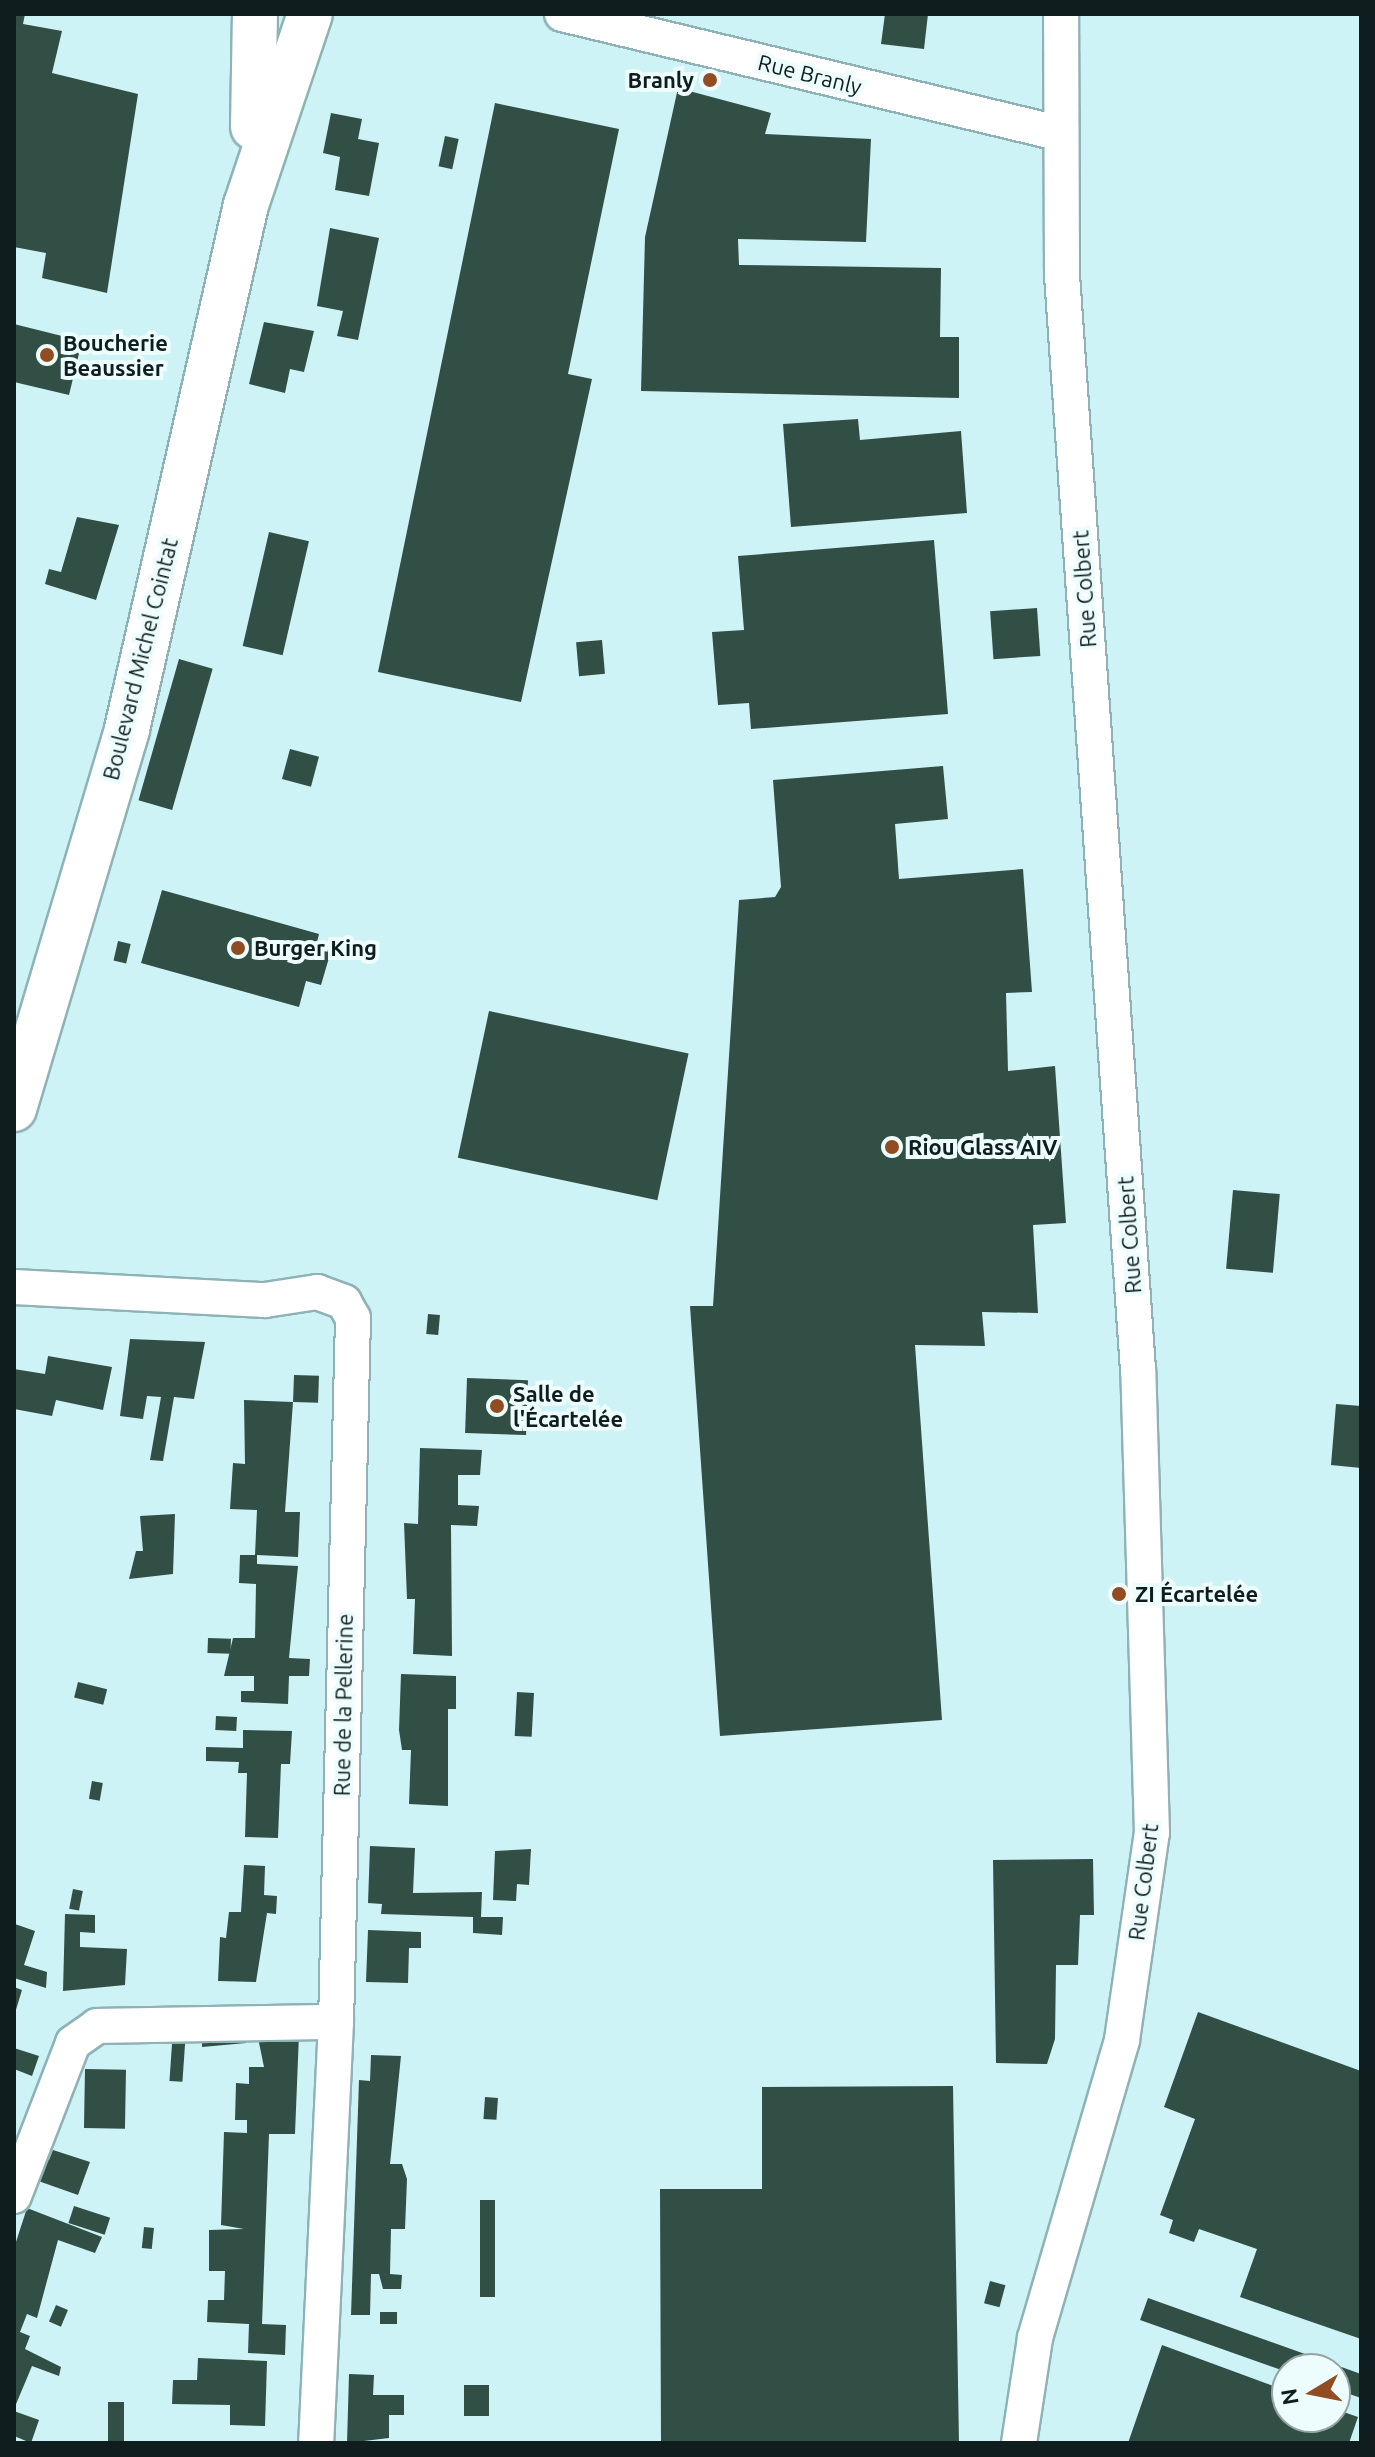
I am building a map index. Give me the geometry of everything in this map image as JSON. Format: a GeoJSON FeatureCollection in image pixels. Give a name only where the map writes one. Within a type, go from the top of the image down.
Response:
{"type":"FeatureCollection","features":[{"type":"Feature","properties":{"kind":"main road","name":"Boulevard Michel Cointat"},"geometry":{"type":"LineString","coordinates":[[246,205],[255,14]]}},
{"type":"Feature","properties":{"kind":"main road","name":"Boulevard Michel Cointat"},"geometry":{"type":"LineString","coordinates":[[14,1109],[127,729],[246,205],[310,14]]}},
{"type":"Feature","properties":{"kind":"street","name":"Rue Branly"},"geometry":{"type":"LineString","coordinates":[[562,14],[1058,133]]}},
{"type":"Feature","properties":{"kind":"street","name":"Rue Colbert"},"geometry":{"type":"LineString","coordinates":[[1019,2443],[1035,2338],[1122,2040],[1152,1833],[1138,1370],[1062,275],[1058,133],[1061,14]]}},
{"type":"Feature","properties":{"kind":"street","name":"Rue de la Pellerine"},"geometry":{"type":"LineString","coordinates":[[14,1287],[265,1300],[317,1292],[344,1302],[353,1318],[336,2022],[316,2443]]}},
{"type":"Feature","properties":{"kind":"street"},"geometry":{"type":"LineString","coordinates":[[14,2196],[73,2043],[97,2026],[336,2022]]}},
{"type":"Feature","properties":{"kind":"building"},"geometry":{"type":"Polygon","coordinates":[[[14,14],[25,14],[23,24],[62,31],[52,73],[138,94],[107,293],[42,278],[46,253],[14,247],[14,14]]]}},
{"type":"Feature","properties":{"kind":"building"},"geometry":{"type":"Polygon","coordinates":[[[885,14],[928,14],[924,49],[881,44],[885,14]]]}},
{"type":"Feature","properties":{"kind":"building"},"geometry":{"type":"Polygon","coordinates":[[[678,88],[771,113],[765,134],[871,139],[866,242],[738,239],[739,265],[941,268],[940,337],[959,337],[959,398],[641,391],[645,237],[678,88]]]}},
{"type":"Feature","properties":{"kind":"building"},"geometry":{"type":"Polygon","coordinates":[[[495,103],[619,129],[568,374],[592,379],[521,702],[378,672],[495,103]]]}},
{"type":"Feature","properties":{"kind":"building"},"geometry":{"type":"Polygon","coordinates":[[[331,113],[362,119],[358,139],[379,143],[369,196],[335,190],[340,157],[323,153],[331,113]]]}},
{"type":"Feature","properties":{"kind":"building"},"geometry":{"type":"Polygon","coordinates":[[[445,136],[459,139],[452,169],[439,166],[445,136]]]}},
{"type":"Feature","properties":{"kind":"building"},"geometry":{"type":"Polygon","coordinates":[[[330,228],[379,238],[358,340],[337,336],[343,311],[317,306],[330,228]]]}},
{"type":"Feature","properties":{"kind":"building"},"geometry":{"type":"Polygon","coordinates":[[[264,322],[314,331],[304,372],[290,369],[285,393],[249,384],[264,322]]]}},
{"type":"Feature","properties":{"kind":"building","name":"Boucherie Beaussier"},"geometry":{"type":"Polygon","coordinates":[[[14,324],[82,341],[69,395],[14,382],[14,324]]]}},
{"type":"Feature","properties":{"kind":"building"},"geometry":{"type":"Polygon","coordinates":[[[858,419],[860,440],[961,431],[967,513],[791,527],[783,424],[858,419]]]}},
{"type":"Feature","properties":{"kind":"building"},"geometry":{"type":"Polygon","coordinates":[[[77,517],[119,525],[96,600],[45,584],[49,569],[61,572],[77,517]]]}},
{"type":"Feature","properties":{"kind":"building"},"geometry":{"type":"Polygon","coordinates":[[[269,532],[309,541],[283,655],[243,646],[269,532]]]}},
{"type":"Feature","properties":{"kind":"building"},"geometry":{"type":"Polygon","coordinates":[[[934,540],[948,714],[751,729],[749,703],[718,705],[712,632],[744,630],[738,556],[934,540]]]}},
{"type":"Feature","properties":{"kind":"building"},"geometry":{"type":"Polygon","coordinates":[[[1037,608],[1040,656],[993,659],[990,611],[1037,608]]]}},
{"type":"Feature","properties":{"kind":"building"},"geometry":{"type":"Polygon","coordinates":[[[602,640],[605,674],[579,676],[576,642],[602,640]]]}},
{"type":"Feature","properties":{"kind":"building"},"geometry":{"type":"Polygon","coordinates":[[[179,659],[213,669],[172,810],[138,800],[179,659]]]}},
{"type":"Feature","properties":{"kind":"building"},"geometry":{"type":"Polygon","coordinates":[[[290,749],[319,757],[311,787],[282,779],[290,749]]]}},
{"type":"Feature","properties":{"kind":"building"},"geometry":{"type":"Polygon","coordinates":[[[943,766],[948,819],[895,824],[899,879],[1023,869],[1032,992],[1006,993],[1008,1071],[1055,1066],[1066,1223],[1033,1225],[1038,1313],[982,1312],[985,1346],[915,1345],[942,1720],[720,1736],[690,1306],[713,1306],[739,900],[775,897],[781,887],[773,780],[943,766]]]}},
{"type":"Feature","properties":{"kind":"building","name":"Burger King"},"geometry":{"type":"Polygon","coordinates":[[[162,890],[319,934],[316,946],[331,951],[321,985],[306,981],[299,1007],[141,963],[162,890]]]}},
{"type":"Feature","properties":{"kind":"building"},"geometry":{"type":"Polygon","coordinates":[[[118,941],[131,944],[126,963],[114,960],[118,941]]]}},
{"type":"Feature","properties":{"kind":"building"},"geometry":{"type":"Polygon","coordinates":[[[489,1011],[689,1053],[657,1200],[458,1158],[489,1011]]]}},
{"type":"Feature","properties":{"kind":"building"},"geometry":{"type":"Polygon","coordinates":[[[1233,1190],[1280,1194],[1273,1273],[1226,1269],[1233,1190]]]}},
{"type":"Feature","properties":{"kind":"building"},"geometry":{"type":"Polygon","coordinates":[[[428,1314],[440,1315],[438,1335],[426,1334],[428,1314]]]}},
{"type":"Feature","properties":{"kind":"building"},"geometry":{"type":"Polygon","coordinates":[[[130,1339],[205,1342],[194,1399],[174,1397],[163,1461],[150,1460],[161,1397],[147,1396],[143,1419],[120,1416],[130,1339]]]}},
{"type":"Feature","properties":{"kind":"building"},"geometry":{"type":"Polygon","coordinates":[[[48,1356],[112,1367],[103,1410],[56,1400],[52,1416],[14,1409],[14,1369],[45,1374],[48,1356]]]}},
{"type":"Feature","properties":{"kind":"building"},"geometry":{"type":"Polygon","coordinates":[[[294,1375],[319,1376],[318,1403],[293,1402],[294,1375]]]}},
{"type":"Feature","properties":{"kind":"building","name":"Salle de l'Écartelée"},"geometry":{"type":"Polygon","coordinates":[[[467,1378],[528,1380],[526,1435],[465,1433],[467,1378]]]}},
{"type":"Feature","properties":{"kind":"building"},"geometry":{"type":"Polygon","coordinates":[[[244,1400],[293,1402],[285,1512],[300,1512],[298,1557],[257,1555],[257,1564],[298,1566],[289,1658],[310,1659],[309,1676],[289,1676],[288,1704],[241,1702],[241,1691],[254,1691],[254,1676],[224,1676],[233,1638],[255,1638],[256,1584],[239,1583],[240,1555],[255,1555],[257,1510],[230,1509],[233,1463],[245,1464],[244,1400]]]}},
{"type":"Feature","properties":{"kind":"building"},"geometry":{"type":"Polygon","coordinates":[[[1336,1404],[1361,1406],[1361,1468],[1331,1465],[1336,1404]]]}},
{"type":"Feature","properties":{"kind":"building"},"geometry":{"type":"Polygon","coordinates":[[[420,1448],[482,1450],[480,1475],[458,1475],[458,1505],[479,1506],[477,1526],[451,1525],[452,1656],[413,1654],[415,1599],[407,1599],[404,1523],[418,1524],[420,1448]]]}},
{"type":"Feature","properties":{"kind":"building"},"geometry":{"type":"Polygon","coordinates":[[[175,1514],[173,1574],[129,1579],[136,1551],[143,1551],[140,1516],[175,1514]]]}},
{"type":"Feature","properties":{"kind":"building"},"geometry":{"type":"Polygon","coordinates":[[[208,1638],[231,1639],[230,1654],[207,1653],[208,1638]]]}},
{"type":"Feature","properties":{"kind":"building"},"geometry":{"type":"Polygon","coordinates":[[[401,1674],[456,1676],[456,1709],[448,1709],[448,1806],[409,1804],[411,1750],[402,1750],[399,1730],[401,1674]]]}},
{"type":"Feature","properties":{"kind":"building"},"geometry":{"type":"Polygon","coordinates":[[[78,1682],[107,1689],[103,1705],[74,1698],[78,1682]]]}},
{"type":"Feature","properties":{"kind":"building"},"geometry":{"type":"Polygon","coordinates":[[[517,1692],[534,1693],[532,1737],[515,1736],[517,1692]]]}},
{"type":"Feature","properties":{"kind":"building"},"geometry":{"type":"Polygon","coordinates":[[[216,1716],[237,1717],[236,1731],[215,1730],[216,1716]]]}},
{"type":"Feature","properties":{"kind":"building"},"geometry":{"type":"Polygon","coordinates":[[[243,1730],[292,1731],[290,1764],[281,1764],[278,1838],[245,1837],[247,1773],[238,1773],[239,1762],[206,1761],[206,1747],[243,1748],[243,1730]]]}},
{"type":"Feature","properties":{"kind":"building"},"geometry":{"type":"Polygon","coordinates":[[[92,1781],[103,1783],[100,1801],[89,1799],[92,1781]]]}},
{"type":"Feature","properties":{"kind":"building"},"geometry":{"type":"Polygon","coordinates":[[[370,1846],[415,1848],[413,1893],[482,1892],[481,1917],[503,1917],[502,1935],[473,1933],[473,1917],[381,1914],[382,1904],[368,1903],[370,1846]]]}},
{"type":"Feature","properties":{"kind":"building"},"geometry":{"type":"Polygon","coordinates":[[[531,1849],[529,1885],[517,1884],[516,1901],[493,1900],[495,1851],[531,1849]]]}},
{"type":"Feature","properties":{"kind":"building"},"geometry":{"type":"Polygon","coordinates":[[[1093,1859],[1094,1915],[1080,1915],[1078,1965],[1056,1965],[1055,2039],[1047,2064],[996,2063],[993,1860],[1093,1859]]]}},
{"type":"Feature","properties":{"kind":"building"},"geometry":{"type":"Polygon","coordinates":[[[244,1865],[265,1866],[264,1895],[277,1896],[276,1914],[267,1913],[256,1982],[218,1981],[220,1937],[226,1938],[229,1912],[241,1912],[244,1865]]]}},
{"type":"Feature","properties":{"kind":"building"},"geometry":{"type":"Polygon","coordinates":[[[73,1889],[83,1891],[79,1911],[69,1909],[73,1889]]]}},
{"type":"Feature","properties":{"kind":"building"},"geometry":{"type":"Polygon","coordinates":[[[65,1914],[95,1915],[95,1933],[80,1932],[80,1947],[127,1949],[125,1985],[63,1991],[65,1914]]]}},
{"type":"Feature","properties":{"kind":"building"},"geometry":{"type":"Polygon","coordinates":[[[15,1924],[35,1931],[24,1965],[47,1972],[46,1988],[14,1978],[15,1924]]]}},
{"type":"Feature","properties":{"kind":"building"},"geometry":{"type":"Polygon","coordinates":[[[368,1930],[421,1932],[421,1948],[409,1948],[408,1983],[366,1982],[368,1930]]]}},
{"type":"Feature","properties":{"kind":"building"},"geometry":{"type":"Polygon","coordinates":[[[14,1987],[22,1990],[15,2013],[14,2013],[14,1987]]]}},
{"type":"Feature","properties":{"kind":"building"},"geometry":{"type":"Polygon","coordinates":[[[1198,2012],[1361,2071],[1361,2339],[1240,2297],[1257,2249],[1199,2229],[1194,2242],[1169,2233],[1173,2220],[1160,2215],[1195,2119],[1164,2107],[1198,2012]]]}},
{"type":"Feature","properties":{"kind":"building"},"geometry":{"type":"Polygon","coordinates":[[[173,2030],[186,2031],[182,2082],[169,2081],[173,2030]]]}},
{"type":"Feature","properties":{"kind":"building"},"geometry":{"type":"Polygon","coordinates":[[[202,2033],[245,2033],[246,2043],[202,2047],[202,2033]]]}},
{"type":"Feature","properties":{"kind":"building"},"geometry":{"type":"Polygon","coordinates":[[[257,2033],[299,2034],[295,2134],[269,2134],[262,2324],[286,2325],[285,2355],[248,2353],[249,2324],[207,2322],[208,2300],[224,2300],[225,2271],[209,2271],[209,2230],[244,2229],[221,2225],[224,2132],[247,2133],[247,2120],[235,2120],[236,2083],[249,2084],[249,2067],[264,2067],[257,2033]]]}},
{"type":"Feature","properties":{"kind":"building"},"geometry":{"type":"Polygon","coordinates":[[[14,2048],[39,2056],[32,2076],[14,2069],[14,2048]]]}},
{"type":"Feature","properties":{"kind":"building"},"geometry":{"type":"Polygon","coordinates":[[[371,2055],[401,2056],[390,2164],[402,2164],[407,2179],[405,2229],[391,2229],[390,2274],[402,2275],[401,2289],[383,2289],[379,2274],[371,2274],[370,2315],[351,2315],[359,2080],[370,2081],[371,2055]]]}},
{"type":"Feature","properties":{"kind":"building"},"geometry":{"type":"Polygon","coordinates":[[[85,2069],[126,2070],[125,2129],[84,2128],[85,2069]]]}},
{"type":"Feature","properties":{"kind":"building"},"geometry":{"type":"Polygon","coordinates":[[[953,2086],[959,2443],[661,2443],[660,2189],[762,2189],[762,2087],[953,2086]]]}},
{"type":"Feature","properties":{"kind":"building"},"geometry":{"type":"Polygon","coordinates":[[[485,2097],[498,2098],[496,2120],[483,2119],[485,2097]]]}},
{"type":"Feature","properties":{"kind":"building"},"geometry":{"type":"Polygon","coordinates":[[[53,2150],[90,2162],[78,2195],[27,2177],[36,2155],[49,2160],[53,2150]]]}},
{"type":"Feature","properties":{"kind":"building"},"geometry":{"type":"Polygon","coordinates":[[[480,2200],[495,2200],[495,2297],[480,2297],[480,2200]]]}},
{"type":"Feature","properties":{"kind":"building"},"geometry":{"type":"Polygon","coordinates":[[[74,2206],[110,2218],[105,2235],[68,2223],[74,2206]]]}},
{"type":"Feature","properties":{"kind":"building"},"geometry":{"type":"Polygon","coordinates":[[[27,2208],[102,2237],[95,2253],[58,2240],[37,2318],[27,2314],[20,2332],[30,2336],[25,2349],[61,2367],[59,2376],[32,2366],[14,2409],[14,2248],[27,2208]]]}},
{"type":"Feature","properties":{"kind":"building"},"geometry":{"type":"Polygon","coordinates":[[[144,2227],[154,2228],[152,2249],[142,2248],[144,2227]]]}},
{"type":"Feature","properties":{"kind":"building"},"geometry":{"type":"Polygon","coordinates":[[[990,2281],[1005,2285],[1000,2307],[984,2303],[990,2281]]]}},
{"type":"Feature","properties":{"kind":"building"},"geometry":{"type":"Polygon","coordinates":[[[1148,2298],[1302,2353],[1271,2353],[1271,2366],[1140,2320],[1148,2298]]]}},
{"type":"Feature","properties":{"kind":"building"},"geometry":{"type":"Polygon","coordinates":[[[56,2305],[68,2310],[61,2327],[49,2322],[56,2305]]]}},
{"type":"Feature","properties":{"kind":"building"},"geometry":{"type":"Polygon","coordinates":[[[380,2312],[397,2312],[397,2324],[380,2324],[380,2312]]]}},
{"type":"Feature","properties":{"kind":"building"},"geometry":{"type":"Polygon","coordinates":[[[1162,2345],[1271,2385],[1271,2433],[1351,2433],[1351,2415],[1358,2417],[1349,2443],[1128,2443],[1162,2345]]]}},
{"type":"Feature","properties":{"kind":"building"},"geometry":{"type":"Polygon","coordinates":[[[198,2358],[267,2361],[265,2426],[230,2425],[230,2405],[172,2404],[173,2380],[197,2380],[198,2358]]]}},
{"type":"Feature","properties":{"kind":"building"},"geometry":{"type":"Polygon","coordinates":[[[1351,2370],[1361,2374],[1361,2398],[1351,2395],[1351,2370]]]}},
{"type":"Feature","properties":{"kind":"building"},"geometry":{"type":"Polygon","coordinates":[[[349,2374],[374,2375],[373,2395],[404,2395],[404,2415],[389,2415],[389,2438],[347,2443],[349,2374]]]}},
{"type":"Feature","properties":{"kind":"building"},"geometry":{"type":"Polygon","coordinates":[[[464,2385],[489,2385],[489,2416],[464,2416],[464,2385]]]}},
{"type":"Feature","properties":{"kind":"building"},"geometry":{"type":"Polygon","coordinates":[[[108,2402],[124,2402],[124,2442],[108,2442],[108,2402]]]}},
{"type":"Feature","properties":{"kind":"building"},"geometry":{"type":"Polygon","coordinates":[[[14,2411],[39,2420],[31,2443],[14,2436],[14,2411]]]}},
{"type":"Feature","properties":{"kind":"place","name":"Branly"},"geometry":{"type":"Point","coordinates":[710,80]}},
{"type":"Feature","properties":{"kind":"place","name":"Boucherie Beaussier"},"geometry":{"type":"Point","coordinates":[47,355]}},
{"type":"Feature","properties":{"kind":"place","name":"Burger King"},"geometry":{"type":"Point","coordinates":[238,948]}},
{"type":"Feature","properties":{"kind":"place","name":"Riou Glass AIV"},"geometry":{"type":"Point","coordinates":[892,1147]}},
{"type":"Feature","properties":{"kind":"place","name":"Salle de l'Écartelée"},"geometry":{"type":"Point","coordinates":[497,1406]}},
{"type":"Feature","properties":{"kind":"place","name":"ZI Écartelée"},"geometry":{"type":"Point","coordinates":[1119,1594]}}]}
